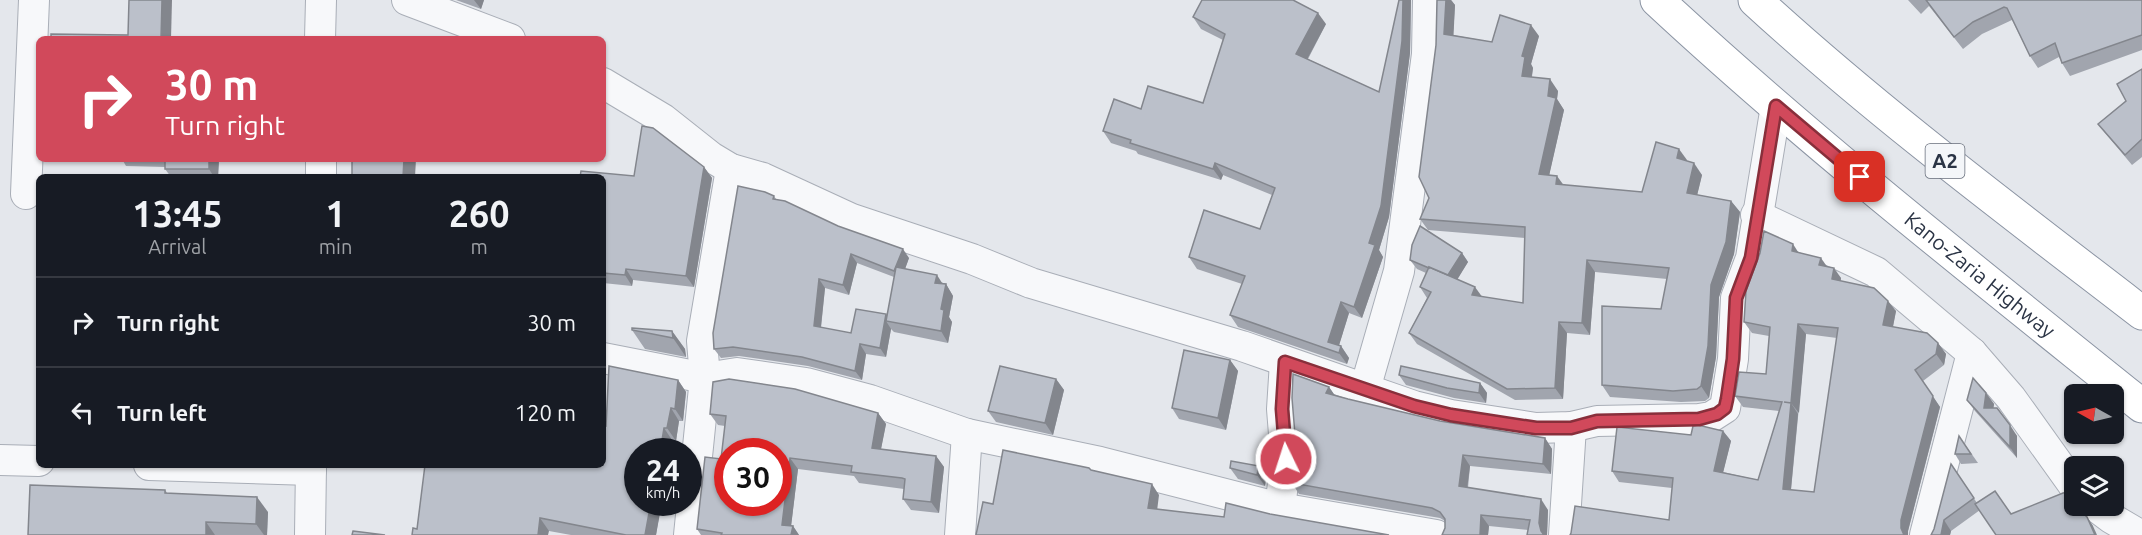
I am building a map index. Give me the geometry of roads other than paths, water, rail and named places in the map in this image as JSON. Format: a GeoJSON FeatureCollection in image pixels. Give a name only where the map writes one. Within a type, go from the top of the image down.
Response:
{"type":"FeatureCollection","features":[{"type":"Feature","properties":{"kind":"highway","name":"Kano-Zaria Highway"},"geometry":{"type":"LineString","coordinates":[[1657,0],[1776,106],[1911,220],[2142,406]]}},
{"type":"Feature","properties":{"kind":"highway","name":"A2"},"geometry":{"type":"LineString","coordinates":[[1755,0],[1820,60],[1944,160],[2142,313]]}},
{"type":"Feature","properties":{"kind":"street"},"geometry":{"type":"LineString","coordinates":[[22,194],[34,0]]}},
{"type":"Feature","properties":{"kind":"street"},"geometry":{"type":"LineString","coordinates":[[320,36],[321,0]]}},
{"type":"Feature","properties":{"kind":"street"},"geometry":{"type":"LineString","coordinates":[[407,0],[502,36]]}},
{"type":"Feature","properties":{"kind":"street"},"geometry":{"type":"LineString","coordinates":[[1365,389],[1398,271],[1426,54],[1428,0]]}},
{"type":"Feature","properties":{"kind":"street"},"geometry":{"type":"LineString","coordinates":[[606,86],[663,119],[711,157],[731,169],[763,178],[852,219],[972,259],[1031,283],[1242,346],[1414,406],[1451,415],[1536,428],[1571,428],[1597,421],[1699,419],[1711,417],[1725,408],[1733,359],[1736,298],[1751,258],[1756,215],[1776,106]]}},
{"type":"Feature","properties":{"kind":"street"},"geometry":{"type":"LineString","coordinates":[[689,535],[705,378],[702,341],[731,169]]}},
{"type":"Feature","properties":{"kind":"street"},"geometry":{"type":"LineString","coordinates":[[1756,215],[1876,272],[1972,353],[2011,398],[2064,472]]}},
{"type":"Feature","properties":{"kind":"street"},"geometry":{"type":"LineString","coordinates":[[1924,535],[1972,353]]}},
{"type":"Feature","properties":{"kind":"street"},"geometry":{"type":"LineString","coordinates":[[606,359],[705,378],[737,373],[806,383],[870,400],[967,434],[1100,462],[1280,508],[1333,526],[1436,535]]}},
{"type":"Feature","properties":{"kind":"street"},"geometry":{"type":"LineString","coordinates":[[1280,508],[1286,459],[1282,409],[1285,362]]}},
{"type":"Feature","properties":{"kind":"street"},"geometry":{"type":"LineString","coordinates":[[1564,535],[1571,428]]}},
{"type":"Feature","properties":{"kind":"street"},"geometry":{"type":"LineString","coordinates":[[960,535],[967,434]]}},
{"type":"Feature","properties":{"kind":"street"},"geometry":{"type":"LineString","coordinates":[[0,460],[36,461]]}},
{"type":"Feature","properties":{"kind":"street"},"geometry":{"type":"LineString","coordinates":[[310,535],[311,468]]}},
{"type":"Feature","properties":{"kind":"street"},"geometry":{"type":"LineString","coordinates":[[2108,516],[2140,535]]}}]}
